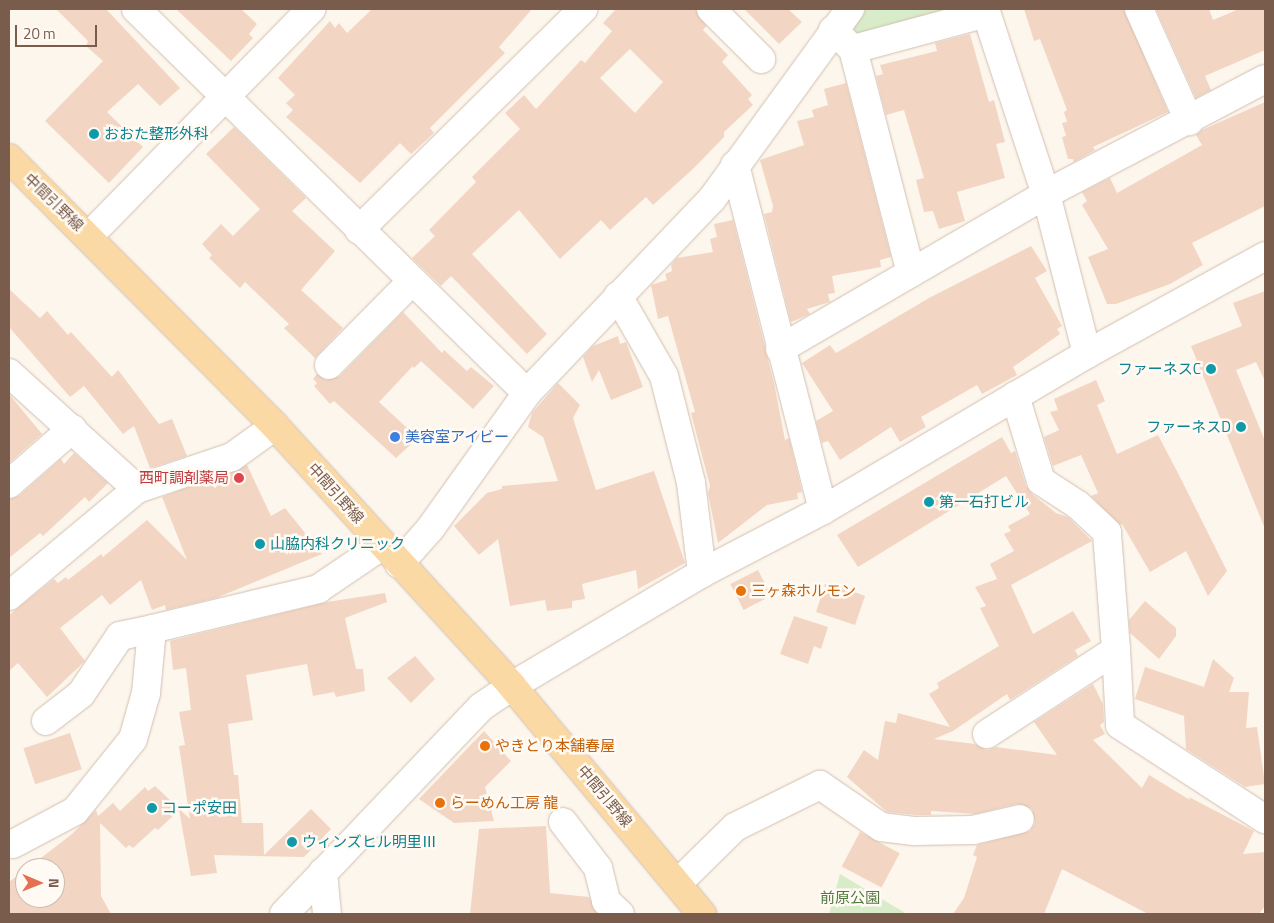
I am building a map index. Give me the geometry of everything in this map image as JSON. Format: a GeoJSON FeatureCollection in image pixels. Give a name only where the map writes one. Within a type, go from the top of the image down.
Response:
{"type":"FeatureCollection","features":[{"type":"Feature","properties":{"kind":"main road","name":"中間引野線"},"geometry":{"type":"LineString","coordinates":[[9,158],[89,236],[276,426],[391,555],[512,686],[702,914]]}},
{"type":"Feature","properties":{"kind":"street"},"geometry":{"type":"LineString","coordinates":[[136,9],[226,95],[360,230],[527,393]]}},
{"type":"Feature","properties":{"kind":"street"},"geometry":{"type":"LineString","coordinates":[[89,236],[311,9]]}},
{"type":"Feature","properties":{"kind":"street"},"geometry":{"type":"LineString","coordinates":[[360,230],[583,9]]}},
{"type":"Feature","properties":{"kind":"street"},"geometry":{"type":"LineString","coordinates":[[711,9],[762,59]]}},
{"type":"Feature","properties":{"kind":"street"},"geometry":{"type":"LineString","coordinates":[[46,721],[81,694],[120,636],[318,589],[391,555],[430,529],[527,393],[712,199],[850,9]]}},
{"type":"Feature","properties":{"kind":"street"},"geometry":{"type":"LineString","coordinates":[[1139,9],[1189,121]]}},
{"type":"Feature","properties":{"kind":"street"},"geometry":{"type":"LineString","coordinates":[[853,49],[986,11],[1046,194],[1088,354]]}},
{"type":"Feature","properties":{"kind":"street"},"geometry":{"type":"LineString","coordinates":[[833,30],[853,49],[911,273]]}},
{"type":"Feature","properties":{"kind":"street"},"geometry":{"type":"LineString","coordinates":[[780,348],[1046,194],[1265,80]]}},
{"type":"Feature","properties":{"kind":"street"},"geometry":{"type":"LineString","coordinates":[[735,166],[780,348],[823,510]]}},
{"type":"Feature","properties":{"kind":"street"},"geometry":{"type":"LineString","coordinates":[[284,914],[481,707],[512,686],[702,573],[823,510],[1088,354],[1265,256]]}},
{"type":"Feature","properties":{"kind":"street"},"geometry":{"type":"LineString","coordinates":[[329,365],[412,281]]}},
{"type":"Feature","properties":{"kind":"street"},"geometry":{"type":"LineString","coordinates":[[618,296],[664,376],[691,483],[702,573]]}},
{"type":"Feature","properties":{"kind":"street"},"geometry":{"type":"LineString","coordinates":[[9,373],[137,490]]}},
{"type":"Feature","properties":{"kind":"street"},"geometry":{"type":"LineString","coordinates":[[1015,396],[1041,481],[1078,505],[1107,532],[1120,725],[1265,819]]}},
{"type":"Feature","properties":{"kind":"street"},"geometry":{"type":"LineString","coordinates":[[9,596],[137,490],[232,457],[276,426]]}},
{"type":"Feature","properties":{"kind":"street"},"geometry":{"type":"LineString","coordinates":[[9,484],[72,429]]}},
{"type":"Feature","properties":{"kind":"street"},"geometry":{"type":"LineString","coordinates":[[13,844],[74,811],[133,739],[146,693],[152,628]]}},
{"type":"Feature","properties":{"kind":"street"},"geometry":{"type":"LineString","coordinates":[[987,734],[1116,650]]}},
{"type":"Feature","properties":{"kind":"street"},"geometry":{"type":"LineString","coordinates":[[678,884],[735,827],[820,785],[881,827],[916,831],[973,830],[1020,819]]}},
{"type":"Feature","properties":{"kind":"street"},"geometry":{"type":"LineString","coordinates":[[563,822],[598,868],[606,901],[620,914]]}},
{"type":"Feature","properties":{"kind":"street"},"geometry":{"type":"LineString","coordinates":[[323,872],[327,914]]}},
{"type":"Feature","properties":{"kind":"green space"},"geometry":{"type":"Polygon","coordinates":[[[865,9],[961,9],[857,39],[853,24],[865,9]]]}},
{"type":"Feature","properties":{"kind":"green space","name":"前原公園"},"geometry":{"type":"Polygon","coordinates":[[[840,874],[907,914],[829,914],[840,874]]]}},
{"type":"Feature","properties":{"kind":"building"},"geometry":{"type":"Polygon","coordinates":[[[56,9],[106,9],[180,88],[160,106],[138,84],[107,112],[143,147],[109,183],[45,121],[103,61],[86,46],[88,41],[56,9]]]}},
{"type":"Feature","properties":{"kind":"building"},"geometry":{"type":"Polygon","coordinates":[[[176,9],[241,9],[257,24],[249,34],[253,38],[231,61],[176,9]]]}},
{"type":"Feature","properties":{"kind":"building"},"geometry":{"type":"Polygon","coordinates":[[[372,9],[532,9],[499,47],[505,53],[430,128],[434,133],[411,154],[400,143],[360,183],[286,117],[293,110],[286,103],[295,95],[278,78],[330,21],[335,28],[339,23],[347,33],[372,9]]]}},
{"type":"Feature","properties":{"kind":"building"},"geometry":{"type":"Polygon","coordinates":[[[616,9],[696,9],[706,26],[703,30],[728,55],[722,62],[752,95],[748,99],[753,105],[724,132],[724,137],[694,168],[653,205],[646,197],[610,230],[601,220],[560,259],[519,210],[472,254],[547,334],[527,354],[451,276],[441,286],[412,258],[435,236],[429,230],[476,182],[472,177],[520,129],[505,113],[524,95],[536,109],[581,60],[585,63],[612,31],[603,23],[616,9]],[[630,49],[600,78],[635,113],[663,82],[630,49]]]}},
{"type":"Feature","properties":{"kind":"building"},"geometry":{"type":"Polygon","coordinates":[[[744,9],[788,9],[802,22],[779,44],[744,9]]]}},
{"type":"Feature","properties":{"kind":"building"},"geometry":{"type":"Polygon","coordinates":[[[1024,9],[1124,9],[1168,112],[1093,147],[1095,150],[1074,162],[1073,159],[1068,159],[1062,137],[1066,136],[1062,123],[1067,122],[1064,112],[1067,110],[1040,39],[1034,41],[1024,9]]]}},
{"type":"Feature","properties":{"kind":"building"},"geometry":{"type":"Polygon","coordinates":[[[1156,9],[1209,9],[1213,20],[1239,9],[1265,9],[1265,50],[1205,76],[1211,90],[1196,98],[1156,9]]]}},
{"type":"Feature","properties":{"kind":"building"},"geometry":{"type":"Polygon","coordinates":[[[970,34],[989,102],[994,100],[1005,142],[996,144],[1005,178],[957,192],[965,221],[939,229],[933,211],[924,212],[916,180],[924,178],[904,110],[886,115],[876,76],[883,74],[880,65],[937,51],[935,43],[970,34]]]}},
{"type":"Feature","properties":{"kind":"building"},"geometry":{"type":"Polygon","coordinates":[[[846,83],[891,257],[880,260],[881,267],[832,276],[835,293],[828,294],[830,302],[807,309],[810,314],[791,322],[764,214],[772,212],[773,206],[760,160],[804,145],[797,121],[814,117],[812,110],[828,105],[824,89],[846,83]]]}},
{"type":"Feature","properties":{"kind":"building"},"geometry":{"type":"Polygon","coordinates":[[[1265,102],[1265,206],[1192,243],[1203,265],[1170,284],[1116,304],[1107,304],[1088,257],[1108,249],[1082,205],[1087,201],[1082,192],[1110,178],[1117,193],[1202,145],[1196,135],[1202,130],[1265,102]]]}},
{"type":"Feature","properties":{"kind":"building"},"geometry":{"type":"Polygon","coordinates":[[[234,127],[306,198],[292,211],[335,251],[301,290],[343,328],[315,358],[284,328],[289,324],[245,282],[240,288],[209,258],[212,255],[202,244],[221,224],[233,236],[260,209],[206,154],[234,127]]]}},
{"type":"Feature","properties":{"kind":"building"},"geometry":{"type":"Polygon","coordinates":[[[733,220],[774,383],[785,440],[789,438],[802,492],[797,493],[798,499],[767,505],[718,543],[708,493],[710,486],[691,413],[695,412],[668,316],[658,319],[651,285],[667,280],[665,274],[672,271],[671,265],[677,258],[713,252],[710,239],[717,237],[714,224],[733,220]]]}},
{"type":"Feature","properties":{"kind":"building"},"geometry":{"type":"Polygon","coordinates":[[[1031,246],[1047,271],[1035,278],[1062,326],[1057,329],[1060,334],[1013,367],[1017,375],[982,394],[977,385],[921,417],[926,427],[900,442],[891,427],[840,460],[828,441],[822,443],[816,421],[833,411],[802,363],[830,345],[836,353],[929,298],[1031,246]]]}},
{"type":"Feature","properties":{"kind":"building"},"geometry":{"type":"Polygon","coordinates":[[[9,289],[40,318],[47,311],[68,335],[71,332],[112,377],[118,370],[159,424],[172,419],[187,456],[150,468],[134,426],[123,434],[84,386],[70,397],[9,327],[9,289]]]}},
{"type":"Feature","properties":{"kind":"building"},"geometry":{"type":"Polygon","coordinates":[[[1265,291],[1265,381],[1256,362],[1236,370],[1265,441],[1265,529],[1191,346],[1242,326],[1233,303],[1265,291]]]}},
{"type":"Feature","properties":{"kind":"building"},"geometry":{"type":"Polygon","coordinates":[[[403,312],[442,353],[444,350],[467,371],[471,367],[494,386],[473,409],[421,361],[414,368],[413,366],[379,402],[418,438],[396,458],[334,401],[330,404],[314,386],[317,383],[313,379],[317,374],[326,380],[340,376],[403,312]]]}},
{"type":"Feature","properties":{"kind":"building"},"geometry":{"type":"Polygon","coordinates":[[[618,336],[620,344],[626,342],[643,387],[611,400],[599,370],[592,382],[583,357],[593,346],[618,336]]]}},
{"type":"Feature","properties":{"kind":"building"},"geometry":{"type":"Polygon","coordinates":[[[1096,380],[1105,401],[1097,405],[1117,454],[1158,435],[1180,477],[1227,571],[1208,596],[1186,551],[1150,572],[1122,524],[1120,525],[1091,496],[1098,493],[1081,455],[1053,466],[1044,437],[1059,430],[1050,412],[1058,410],[1054,399],[1096,380]]]}},
{"type":"Feature","properties":{"kind":"building"},"geometry":{"type":"Polygon","coordinates":[[[558,383],[580,405],[573,418],[596,490],[654,471],[685,563],[638,589],[636,570],[582,584],[585,599],[572,601],[572,608],[547,611],[545,600],[510,606],[498,539],[479,555],[454,526],[487,493],[502,489],[502,486],[558,481],[543,437],[528,427],[532,413],[558,383]]]}},
{"type":"Feature","properties":{"kind":"building"},"geometry":{"type":"Polygon","coordinates":[[[9,394],[42,434],[9,463],[9,394]]]}},
{"type":"Feature","properties":{"kind":"building"},"geometry":{"type":"Polygon","coordinates":[[[1002,437],[1011,453],[1015,451],[1026,486],[1032,494],[1056,513],[1068,517],[1092,541],[1011,585],[1033,634],[1073,611],[1091,641],[1075,650],[1078,656],[1010,700],[1007,694],[953,731],[934,739],[975,744],[987,750],[996,747],[1057,755],[1034,722],[1093,684],[1103,704],[1104,722],[1100,725],[1105,734],[1093,740],[1142,788],[1149,775],[1190,800],[1189,797],[1254,831],[1243,854],[1265,852],[1265,906],[1259,914],[1148,914],[1062,869],[1044,914],[953,914],[964,898],[977,857],[973,855],[977,845],[1030,831],[1035,823],[1032,809],[1017,804],[975,814],[931,811],[931,815],[917,815],[887,812],[847,777],[864,750],[878,760],[885,721],[896,723],[898,713],[950,727],[929,694],[939,688],[937,683],[999,646],[980,608],[986,606],[975,587],[997,579],[990,564],[1014,551],[1004,534],[1011,531],[1008,526],[1030,514],[1006,476],[858,567],[837,535],[1002,437]]]}},
{"type":"Feature","properties":{"kind":"building"},"geometry":{"type":"Polygon","coordinates":[[[74,453],[108,483],[89,502],[85,497],[43,536],[40,533],[9,558],[9,499],[19,496],[61,459],[64,464],[74,453]]]}},
{"type":"Feature","properties":{"kind":"building"},"geometry":{"type":"Polygon","coordinates":[[[247,465],[271,516],[285,508],[322,554],[216,598],[166,610],[165,605],[152,610],[141,580],[110,605],[102,595],[60,628],[85,661],[47,697],[18,663],[9,671],[9,615],[54,579],[58,583],[66,577],[68,580],[101,554],[103,557],[147,520],[187,560],[162,497],[247,465]]]}},
{"type":"Feature","properties":{"kind":"building"},"geometry":{"type":"Polygon","coordinates":[[[758,570],[771,596],[744,610],[730,584],[758,570]]]}},
{"type":"Feature","properties":{"kind":"building"},"geometry":{"type":"Polygon","coordinates":[[[825,584],[834,584],[865,596],[855,625],[816,612],[825,584]]]}},
{"type":"Feature","properties":{"kind":"building"},"geometry":{"type":"Polygon","coordinates":[[[385,593],[387,602],[345,618],[356,669],[363,669],[365,691],[336,697],[334,692],[313,696],[307,664],[246,675],[253,720],[228,724],[234,775],[238,775],[242,823],[263,823],[264,855],[311,809],[331,829],[304,857],[214,855],[217,873],[191,876],[179,810],[158,830],[155,828],[133,848],[129,845],[126,848],[100,823],[101,896],[111,914],[9,914],[9,882],[15,878],[15,908],[65,908],[65,858],[41,858],[72,834],[96,810],[98,816],[113,803],[120,811],[145,787],[148,791],[155,786],[190,819],[179,746],[185,745],[179,712],[191,710],[186,668],[173,670],[170,641],[327,602],[385,593]]]}},
{"type":"Feature","properties":{"kind":"building"},"geometry":{"type":"Polygon","coordinates":[[[1145,601],[1176,628],[1176,636],[1159,659],[1130,633],[1129,620],[1145,601]]]}},
{"type":"Feature","properties":{"kind":"building"},"geometry":{"type":"Polygon","coordinates":[[[794,616],[828,627],[821,649],[814,646],[808,664],[780,654],[794,616]]]}},
{"type":"Feature","properties":{"kind":"building"},"geometry":{"type":"Polygon","coordinates":[[[415,656],[435,679],[411,703],[387,678],[415,656]]]}},
{"type":"Feature","properties":{"kind":"building"},"geometry":{"type":"Polygon","coordinates":[[[1213,659],[1234,678],[1229,692],[1249,692],[1246,728],[1257,727],[1265,784],[1245,787],[1186,749],[1184,716],[1135,699],[1145,667],[1204,687],[1213,659]]]}},
{"type":"Feature","properties":{"kind":"building"},"geometry":{"type":"Polygon","coordinates":[[[484,731],[511,761],[485,787],[494,821],[454,823],[419,799],[484,731]]]}},
{"type":"Feature","properties":{"kind":"building"},"geometry":{"type":"Polygon","coordinates":[[[70,733],[82,769],[35,784],[23,748],[70,733]]]}},
{"type":"Feature","properties":{"kind":"building"},"geometry":{"type":"Polygon","coordinates":[[[546,826],[550,893],[589,897],[597,914],[470,914],[479,829],[546,826]]]}},
{"type":"Feature","properties":{"kind":"building"},"geometry":{"type":"Polygon","coordinates":[[[860,832],[900,853],[881,888],[842,866],[860,832]]]}},
{"type":"Feature","properties":{"kind":"place","name":"おおた整形外科"},"geometry":{"type":"Point","coordinates":[94,134]}},
{"type":"Feature","properties":{"kind":"place","name":"ファーネスC"},"geometry":{"type":"Point","coordinates":[1211,369]}},
{"type":"Feature","properties":{"kind":"place","name":"ファーネスD"},"geometry":{"type":"Point","coordinates":[1241,427]}},
{"type":"Feature","properties":{"kind":"place","name":"美容室アイビー"},"geometry":{"type":"Point","coordinates":[395,437]}},
{"type":"Feature","properties":{"kind":"place","name":"西町調剤薬局"},"geometry":{"type":"Point","coordinates":[239,478]}},
{"type":"Feature","properties":{"kind":"place","name":"第一石打ビル"},"geometry":{"type":"Point","coordinates":[929,502]}},
{"type":"Feature","properties":{"kind":"place","name":"山脇内科クリニック"},"geometry":{"type":"Point","coordinates":[260,544]}},
{"type":"Feature","properties":{"kind":"place","name":"三ヶ森ホルモン"},"geometry":{"type":"Point","coordinates":[741,591]}},
{"type":"Feature","properties":{"kind":"place","name":"やきとり本舗春屋"},"geometry":{"type":"Point","coordinates":[485,746]}},
{"type":"Feature","properties":{"kind":"place","name":"らーめん工房 龍"},"geometry":{"type":"Point","coordinates":[440,803]}},
{"type":"Feature","properties":{"kind":"place","name":"コーポ安田"},"geometry":{"type":"Point","coordinates":[152,808]}},
{"type":"Feature","properties":{"kind":"place","name":"ウィンズヒル明里Ⅲ"},"geometry":{"type":"Point","coordinates":[292,842]}}]}
